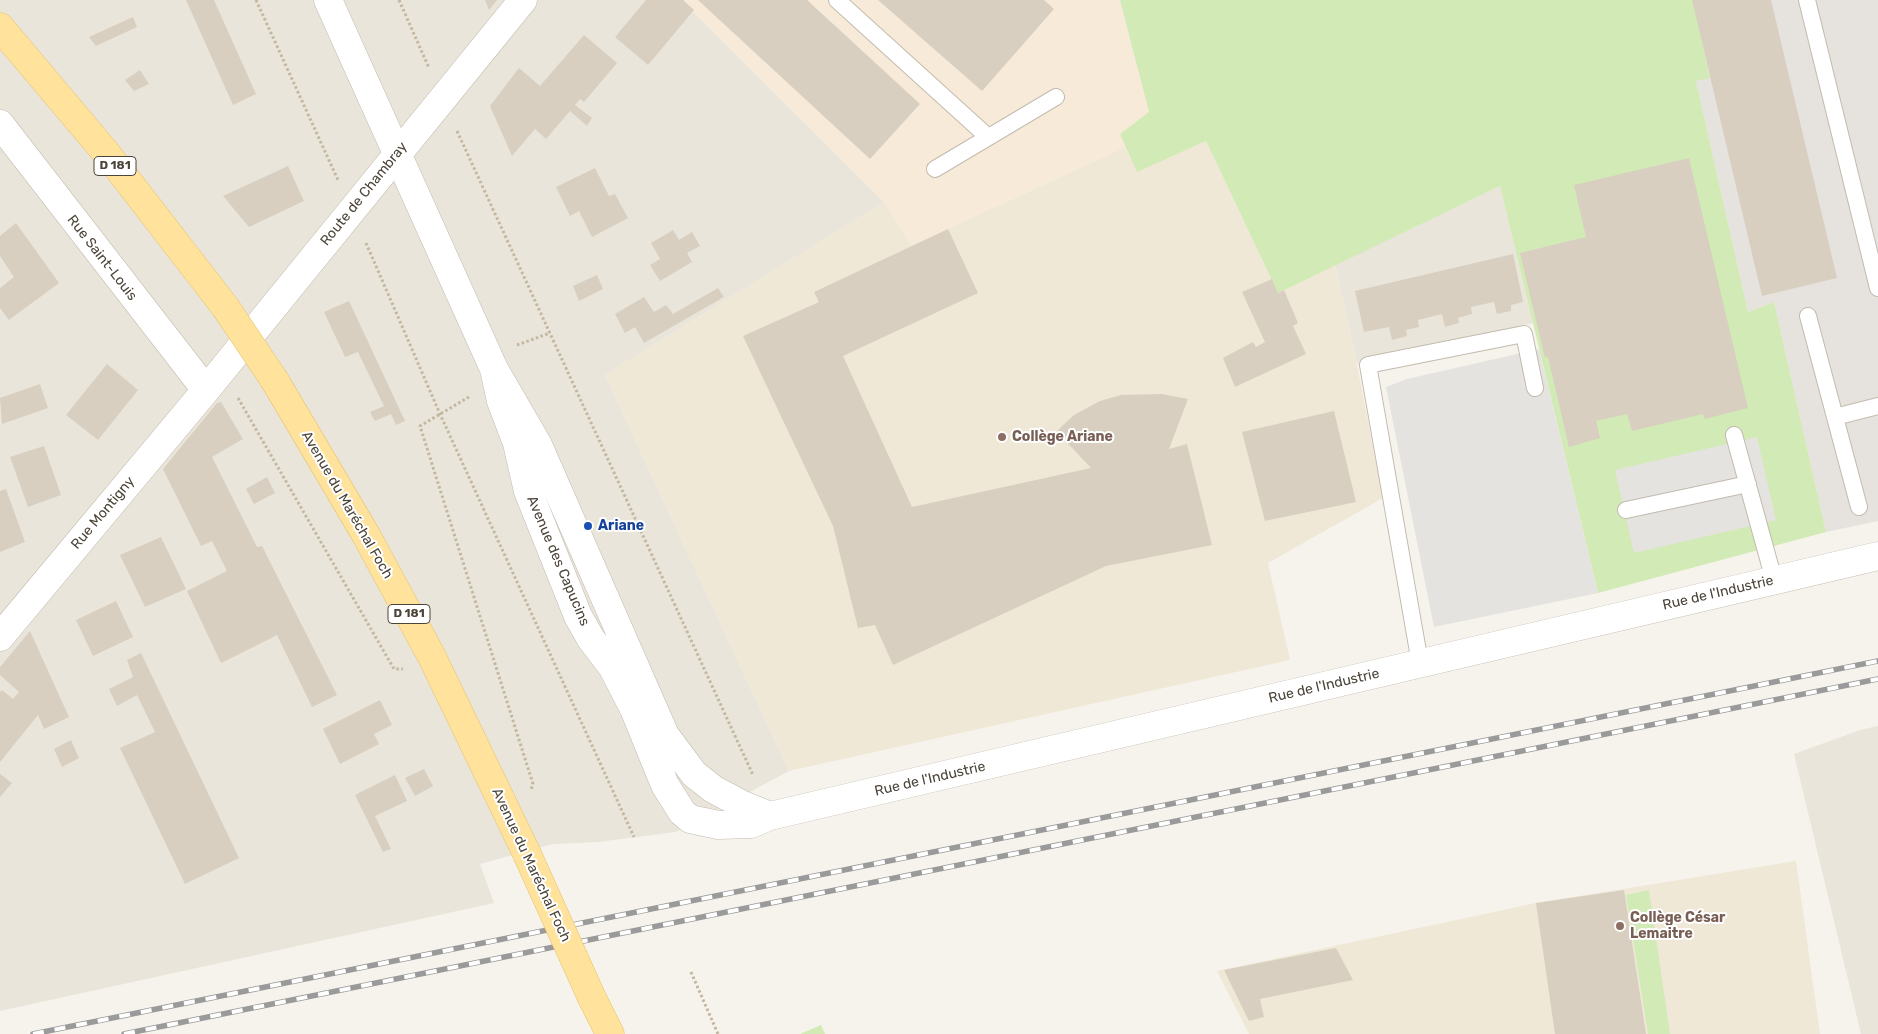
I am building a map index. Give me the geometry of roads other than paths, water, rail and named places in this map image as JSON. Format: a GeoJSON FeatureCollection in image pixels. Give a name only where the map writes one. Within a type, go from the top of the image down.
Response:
{"type":"FeatureCollection","features":[{"type":"Feature","properties":{"kind":"main road","name":"Avenue du Maréchal Foch"},"geometry":{"type":"LineString","coordinates":[[0,27],[107,154],[226,308],[275,381],[366,535],[432,657],[527,854],[610,1034]]}},
{"type":"Feature","properties":{"kind":"street","name":"Avenue des Capucins"},"geometry":{"type":"LineString","coordinates":[[328,0],[494,370],[538,445],[665,735],[694,774],[726,797],[770,816]]}},
{"type":"Feature","properties":{"kind":"street","name":"Route de Chambray"},"geometry":{"type":"LineString","coordinates":[[206,390],[351,209],[523,0]]}},
{"type":"Feature","properties":{"kind":"street","name":"Rue Saint-Louis"},"geometry":{"type":"LineString","coordinates":[[0,124],[206,390]]}},
{"type":"Feature","properties":{"kind":"street","name":"Avenue des Capucins"},"geometry":{"type":"LineString","coordinates":[[494,370],[501,401],[517,443],[528,491],[578,616],[613,668],[634,708],[665,784],[682,812],[690,819]]}},
{"type":"Feature","properties":{"kind":"street","name":"Rue Montigny"},"geometry":{"type":"LineString","coordinates":[[0,637],[206,390]]}},
{"type":"Feature","properties":{"kind":"street","name":"Rue de l'Industrie"},"geometry":{"type":"LineString","coordinates":[[690,819],[718,824],[751,824],[770,816],[1878,556]]}},
{"type":"Feature","properties":{"kind":"lane"},"geometry":{"type":"LineString","coordinates":[[837,0],[988,137]]}},
{"type":"Feature","properties":{"kind":"lane"},"geometry":{"type":"LineString","coordinates":[[1807,0],[1878,288]]}},
{"type":"Feature","properties":{"kind":"lane"},"geometry":{"type":"LineString","coordinates":[[935,169],[1056,97]]}},
{"type":"Feature","properties":{"kind":"lane"},"geometry":{"type":"LineString","coordinates":[[1808,316],[1859,507]]}},
{"type":"Feature","properties":{"kind":"lane"},"geometry":{"type":"LineString","coordinates":[[1420,663],[1368,365],[1524,334],[1535,388]]}},
{"type":"Feature","properties":{"kind":"lane"},"geometry":{"type":"LineString","coordinates":[[1834,417],[1878,406]]}},
{"type":"Feature","properties":{"kind":"lane"},"geometry":{"type":"LineString","coordinates":[[1734,435],[1774,580]]}},
{"type":"Feature","properties":{"kind":"lane"},"geometry":{"type":"LineString","coordinates":[[1626,510],[1748,484]]}},
{"type":"Feature","properties":{"kind":"railway"},"geometry":{"type":"LineString","coordinates":[[33,1034],[1878,661]]}},
{"type":"Feature","properties":{"kind":"railway"},"geometry":{"type":"LineString","coordinates":[[124,1034],[1878,679]]}},
{"type":"Feature","properties":{"kind":"place","name":"Collège Ariane"},"geometry":{"type":"Point","coordinates":[1002,437]}},
{"type":"Feature","properties":{"kind":"place","name":"Ariane"},"geometry":{"type":"Point","coordinates":[588,526]}},
{"type":"Feature","properties":{"kind":"place","name":"Collège César Lemaitre"},"geometry":{"type":"Point","coordinates":[1620,926]}}]}
